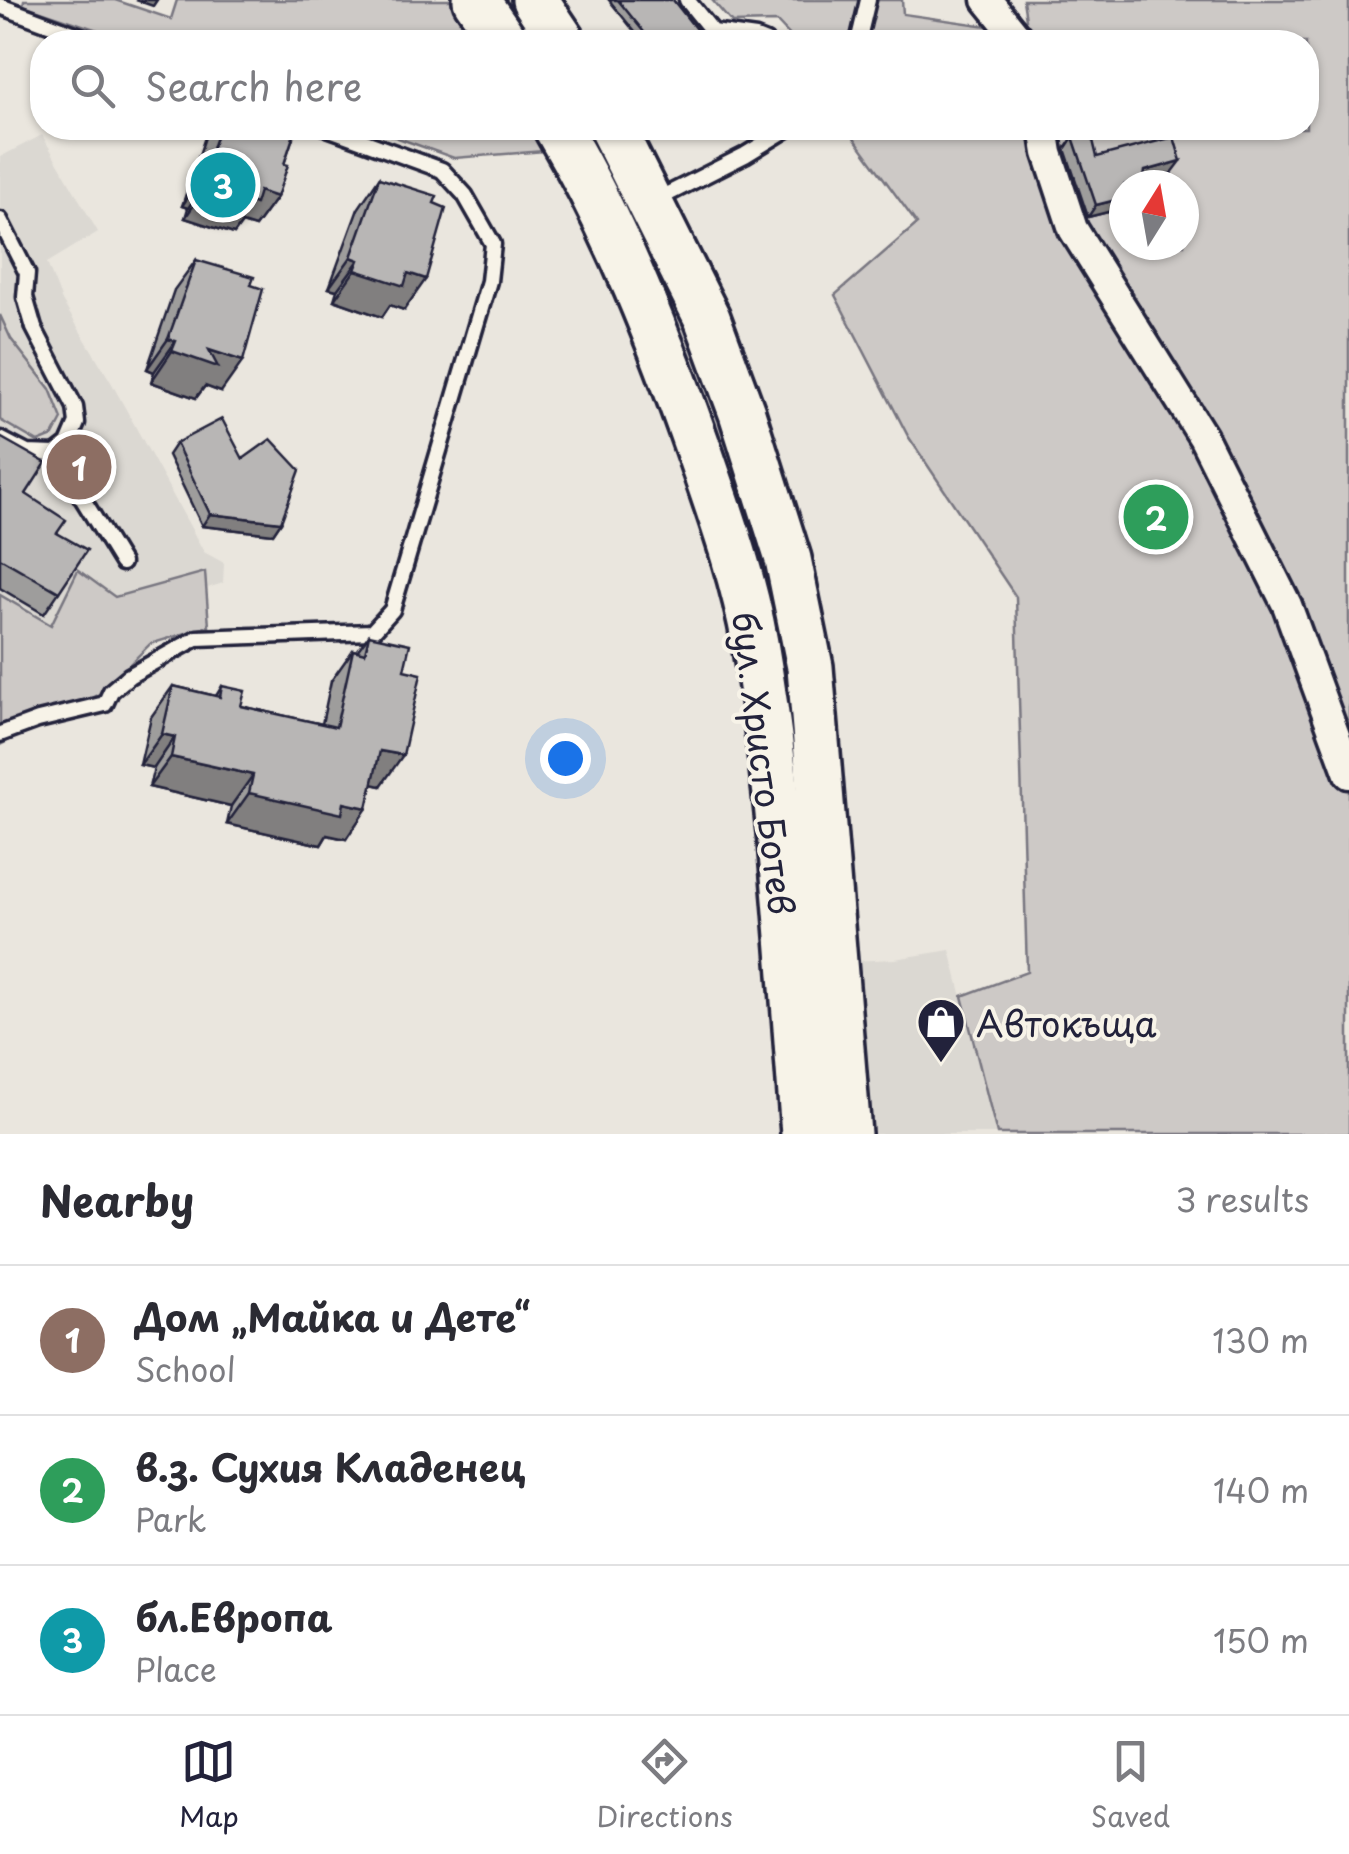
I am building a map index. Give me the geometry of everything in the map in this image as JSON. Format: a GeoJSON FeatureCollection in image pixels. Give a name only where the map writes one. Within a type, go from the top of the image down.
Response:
{"type":"FeatureCollection","features":[{"type":"Feature","properties":{"kind":"highway"},"geometry":{"type":"LineString","coordinates":[[476,0],[497,30]]}},
{"type":"Feature","properties":{"kind":"highway"},"geometry":{"type":"LineString","coordinates":[[535,0],[555,30]]}},
{"type":"Feature","properties":{"kind":"highway","name":"бул. Христо Ботев"},"geometry":{"type":"LineString","coordinates":[[564,140],[609,229],[672,377],[741,585],[755,642],[771,766],[804,1134]]}},
{"type":"Feature","properties":{"kind":"highway","name":"бул. Христо Ботев"},"geometry":{"type":"LineString","coordinates":[[618,140],[706,318],[742,413],[788,559],[810,667],[848,1134]]}},
{"type":"Feature","properties":{"kind":"street"},"geometry":{"type":"LineString","coordinates":[[987,0],[1011,30]]}},
{"type":"Feature","properties":{"kind":"street"},"geometry":{"type":"LineString","coordinates":[[1046,140],[1073,229],[1203,437],[1287,605],[1349,774]]}},
{"type":"Feature","properties":{"kind":"lane"},"geometry":{"type":"LineString","coordinates":[[687,0],[712,30]]}},
{"type":"Feature","properties":{"kind":"lane"},"geometry":{"type":"LineString","coordinates":[[861,30],[868,0]]}},
{"type":"Feature","properties":{"kind":"lane"},"geometry":{"type":"LineString","coordinates":[[0,6],[65,30]]}},
{"type":"Feature","properties":{"kind":"lane"},"geometry":{"type":"LineString","coordinates":[[0,734],[38,720],[105,704],[111,691],[129,676],[197,638],[372,632],[392,610],[489,282],[493,244],[465,196],[442,170],[360,140]]}},
{"type":"Feature","properties":{"kind":"lane"},"geometry":{"type":"LineString","coordinates":[[652,202],[771,140]]}},
{"type":"Feature","properties":{"kind":"lane"},"geometry":{"type":"LineString","coordinates":[[0,220],[27,273],[25,297],[34,328],[75,407],[77,423],[68,444],[55,454],[27,453]]}},
{"type":"Feature","properties":{"kind":"lane"},"geometry":{"type":"LineString","coordinates":[[0,439],[68,475]]}},
{"type":"Feature","properties":{"kind":"lane"},"geometry":{"type":"LineString","coordinates":[[55,454],[122,563]]}},
{"type":"Feature","properties":{"kind":"shaded area"},"geometry":{"type":"Polygon","coordinates":[[[24,0],[115,0],[171,19],[177,0],[454,0],[475,30],[97,30],[23,5],[24,0]]]}},
{"type":"Feature","properties":{"kind":"shaded area"},"geometry":{"type":"Polygon","coordinates":[[[712,0],[902,0],[903,14],[1008,29],[1026,19],[1023,0],[1349,0],[1349,1134],[997,1134],[962,996],[1027,972],[1016,597],[908,436],[835,295],[917,224],[856,140],[1319,140],[1319,30],[785,30],[777,22],[732,23],[712,0]]]}},
{"type":"Feature","properties":{"kind":"shaded area"},"geometry":{"type":"Polygon","coordinates":[[[32,140],[45,140],[98,232],[47,263],[62,301],[204,552],[224,563],[223,583],[61,636],[0,664],[0,157],[32,140]]]}},
{"type":"Feature","properties":{"kind":"shaded area"},"geometry":{"type":"Polygon","coordinates":[[[404,140],[544,140],[544,151],[454,158],[404,140]]]}},
{"type":"Feature","properties":{"kind":"shaded area"},"geometry":{"type":"Polygon","coordinates":[[[578,140],[598,140],[695,339],[781,600],[809,786],[790,788],[578,140]]]}},
{"type":"Feature","properties":{"kind":"shaded area"},"geometry":{"type":"Polygon","coordinates":[[[0,315],[11,339],[50,389],[62,419],[53,436],[38,442],[0,420],[0,315]]]}},
{"type":"Feature","properties":{"kind":"shaded area"},"geometry":{"type":"Polygon","coordinates":[[[78,570],[115,597],[205,572],[209,626],[150,644],[101,693],[0,745],[0,595],[51,625],[78,570]]]}},
{"type":"Feature","properties":{"kind":"shaded area"},"geometry":{"type":"Polygon","coordinates":[[[950,950],[997,1134],[793,1134],[783,964],[895,959],[950,950]]]}},
{"type":"Feature","properties":{"kind":"building"},"geometry":{"type":"Polygon","coordinates":[[[618,0],[673,0],[697,30],[642,30],[618,0]]]}},
{"type":"Feature","properties":{"kind":"building"},"geometry":{"type":"Polygon","coordinates":[[[215,140],[292,140],[277,197],[259,191],[255,204],[206,187],[210,177],[203,175],[215,140]]]}},
{"type":"Feature","properties":{"kind":"building"},"geometry":{"type":"Polygon","coordinates":[[[1074,140],[1093,140],[1097,157],[1175,140],[1181,161],[1149,170],[1109,170],[1109,202],[1096,205],[1074,140]]]}},
{"type":"Feature","properties":{"kind":"building"},"geometry":{"type":"Polygon","coordinates":[[[379,178],[437,196],[434,203],[446,208],[426,279],[408,273],[404,286],[355,270],[359,260],[351,257],[379,178]]]}},
{"type":"Feature","properties":{"kind":"building"},"geometry":{"type":"Polygon","coordinates":[[[196,260],[254,277],[251,285],[263,289],[243,361],[209,350],[218,367],[172,351],[176,341],[168,339],[196,260]]]}},
{"type":"Feature","properties":{"kind":"building"},"geometry":{"type":"Polygon","coordinates":[[[222,419],[243,459],[271,439],[300,470],[281,522],[210,514],[176,443],[222,419]]]}},
{"type":"Feature","properties":{"kind":"building"},"geometry":{"type":"Polygon","coordinates":[[[0,437],[46,463],[26,494],[66,520],[57,533],[87,550],[59,592],[0,558],[0,437]]]}},
{"type":"Feature","properties":{"kind":"building"},"geometry":{"type":"Polygon","coordinates":[[[369,635],[410,644],[404,670],[421,674],[403,755],[380,751],[367,808],[344,803],[342,814],[249,793],[253,775],[171,757],[175,737],[162,734],[173,686],[220,697],[222,686],[245,691],[241,706],[336,727],[353,650],[365,653],[369,635]]]}},
{"type":"Feature","properties":{"kind":"place","name":"бл.Европа"},"geometry":{"type":"Point","coordinates":[223,185]}},
{"type":"Feature","properties":{"kind":"place","name":"Дом „Майка и Дете“"},"geometry":{"type":"Point","coordinates":[79,467]}},
{"type":"Feature","properties":{"kind":"place","name":"в.з. Сухия Кладенец"},"geometry":{"type":"Point","coordinates":[1156,517]}},
{"type":"Feature","properties":{"kind":"place","name":"Автокъща"},"geometry":{"type":"Point","coordinates":[941,1064]}}]}
